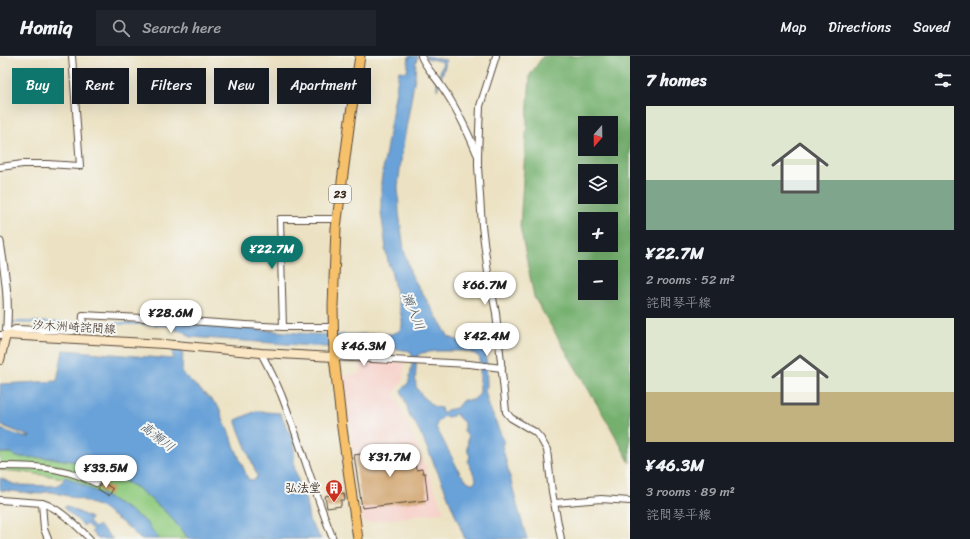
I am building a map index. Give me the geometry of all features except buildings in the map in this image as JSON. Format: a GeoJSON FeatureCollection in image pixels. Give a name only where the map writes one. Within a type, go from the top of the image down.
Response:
{"type":"FeatureCollection","features":[{"type":"Feature","properties":{"kind":"main road","name":"23"},"geometry":{"type":"LineString","coordinates":[[358,539],[342,428],[334,354],[334,291],[336,228],[360,56]]}},
{"type":"Feature","properties":{"kind":"main road","name":"汐木洲崎詫間線"},"geometry":{"type":"LineString","coordinates":[[5,334],[261,352],[334,354]]}},
{"type":"Feature","properties":{"kind":"main road"},"geometry":{"type":"LineString","coordinates":[[0,360],[5,334]]}},
{"type":"Feature","properties":{"kind":"street"},"geometry":{"type":"LineString","coordinates":[[0,167],[23,164],[80,166],[72,56]]}},
{"type":"Feature","properties":{"kind":"street"},"geometry":{"type":"LineString","coordinates":[[421,56],[424,64],[442,87],[463,121],[478,155]]}},
{"type":"Feature","properties":{"kind":"street"},"geometry":{"type":"LineString","coordinates":[[496,56],[480,106],[478,155],[482,226],[488,274],[496,313],[506,412],[511,418],[535,432],[542,439],[547,450],[552,492],[562,539]]}},
{"type":"Feature","properties":{"kind":"street"},"geometry":{"type":"LineString","coordinates":[[283,327],[280,219],[337,219]]}},
{"type":"Feature","properties":{"kind":"street"},"geometry":{"type":"LineString","coordinates":[[0,242],[6,275],[8,317],[5,334]]}},
{"type":"Feature","properties":{"kind":"street"},"geometry":{"type":"LineString","coordinates":[[5,334],[15,329],[78,330],[82,328],[83,315],[334,330]]}},
{"type":"Feature","properties":{"kind":"street"},"geometry":{"type":"LineString","coordinates":[[261,352],[280,394],[333,539]]}},
{"type":"Feature","properties":{"kind":"street"},"geometry":{"type":"LineString","coordinates":[[334,354],[394,360],[469,364],[502,368]]}},
{"type":"Feature","properties":{"kind":"street"},"geometry":{"type":"LineString","coordinates":[[0,466],[32,466],[64,471],[96,483]]}},
{"type":"Feature","properties":{"kind":"street"},"geometry":{"type":"LineString","coordinates":[[555,503],[601,499],[630,501]]}},
{"type":"Feature","properties":{"kind":"street"},"geometry":{"type":"LineString","coordinates":[[0,500],[47,504],[66,517],[90,539]]}},
{"type":"Feature","properties":{"kind":"street"},"geometry":{"type":"LineString","coordinates":[[42,503],[44,529],[48,539]]}},
{"type":"Feature","properties":{"kind":"shaded area"},"geometry":{"type":"Polygon","coordinates":[[[370,360],[405,362],[403,381],[394,393],[444,512],[363,523],[343,375],[361,374],[360,362],[370,360]]]}},
{"type":"Feature","properties":{"kind":"green space"},"geometry":{"type":"Polygon","coordinates":[[[543,56],[630,56],[630,463],[534,297],[520,226],[530,75],[543,56]]]}},
{"type":"Feature","properties":{"kind":"green space"},"geometry":{"type":"Polygon","coordinates":[[[0,453],[11,453],[17,457],[53,458],[71,461],[96,468],[121,479],[137,488],[169,515],[189,539],[159,539],[153,531],[129,510],[71,479],[0,470],[0,453]]]}},
{"type":"Feature","properties":{"kind":"water","name":"瀬入川"},"geometry":{"type":"Polygon","coordinates":[[[409,56],[418,56],[402,152],[398,187],[399,212],[404,250],[411,274],[449,337],[472,346],[479,345],[486,350],[487,388],[485,390],[489,406],[504,442],[502,445],[527,539],[465,539],[420,432],[410,417],[401,390],[409,381],[413,358],[410,351],[385,348],[377,350],[376,356],[371,356],[370,352],[366,350],[190,337],[185,332],[175,330],[176,322],[309,334],[391,334],[400,330],[402,320],[385,248],[381,212],[381,182],[399,71],[407,72],[409,56]],[[437,351],[418,355],[416,386],[427,401],[435,407],[441,408],[443,413],[447,410],[456,408],[463,400],[473,400],[479,395],[480,358],[475,354],[465,351],[437,351]],[[457,414],[448,417],[444,416],[437,423],[436,427],[460,473],[466,480],[473,483],[476,479],[468,462],[470,456],[467,449],[468,437],[464,431],[464,423],[457,416],[457,414]]]}},
{"type":"Feature","properties":{"kind":"water"},"geometry":{"type":"Polygon","coordinates":[[[424,56],[446,60],[437,90],[437,83],[443,62],[426,58],[424,56]]]}},
{"type":"Feature","properties":{"kind":"water","name":"高瀬川"},"geometry":{"type":"Polygon","coordinates":[[[173,348],[183,349],[182,373],[218,406],[248,479],[256,479],[257,475],[236,420],[256,411],[280,413],[294,442],[294,466],[306,501],[309,520],[321,539],[189,539],[169,515],[152,500],[137,488],[121,479],[96,468],[71,461],[52,458],[17,457],[11,453],[0,453],[0,429],[24,437],[31,437],[0,425],[0,384],[57,381],[63,350],[173,359],[173,348]]]}},
{"type":"Feature","properties":{"kind":"water"},"geometry":{"type":"Polygon","coordinates":[[[65,477],[129,510],[146,522],[159,539],[140,539],[128,527],[102,508],[80,499],[52,492],[39,494],[0,490],[0,478],[16,485],[56,486],[62,482],[65,477]]]}},
{"type":"Feature","properties":{"kind":"water"},"geometry":{"type":"Polygon","coordinates":[[[66,506],[91,518],[89,522],[95,528],[98,525],[113,539],[98,539],[91,532],[93,530],[86,524],[84,526],[64,508],[66,506]]]}},
{"type":"Feature","properties":{"kind":"waterway"},"geometry":{"type":"LineString","coordinates":[[9,322],[151,324],[177,326]]}},
{"type":"Feature","properties":{"kind":"place","name":"弘法堂"},"geometry":{"type":"Point","coordinates":[334,503]}}]}
